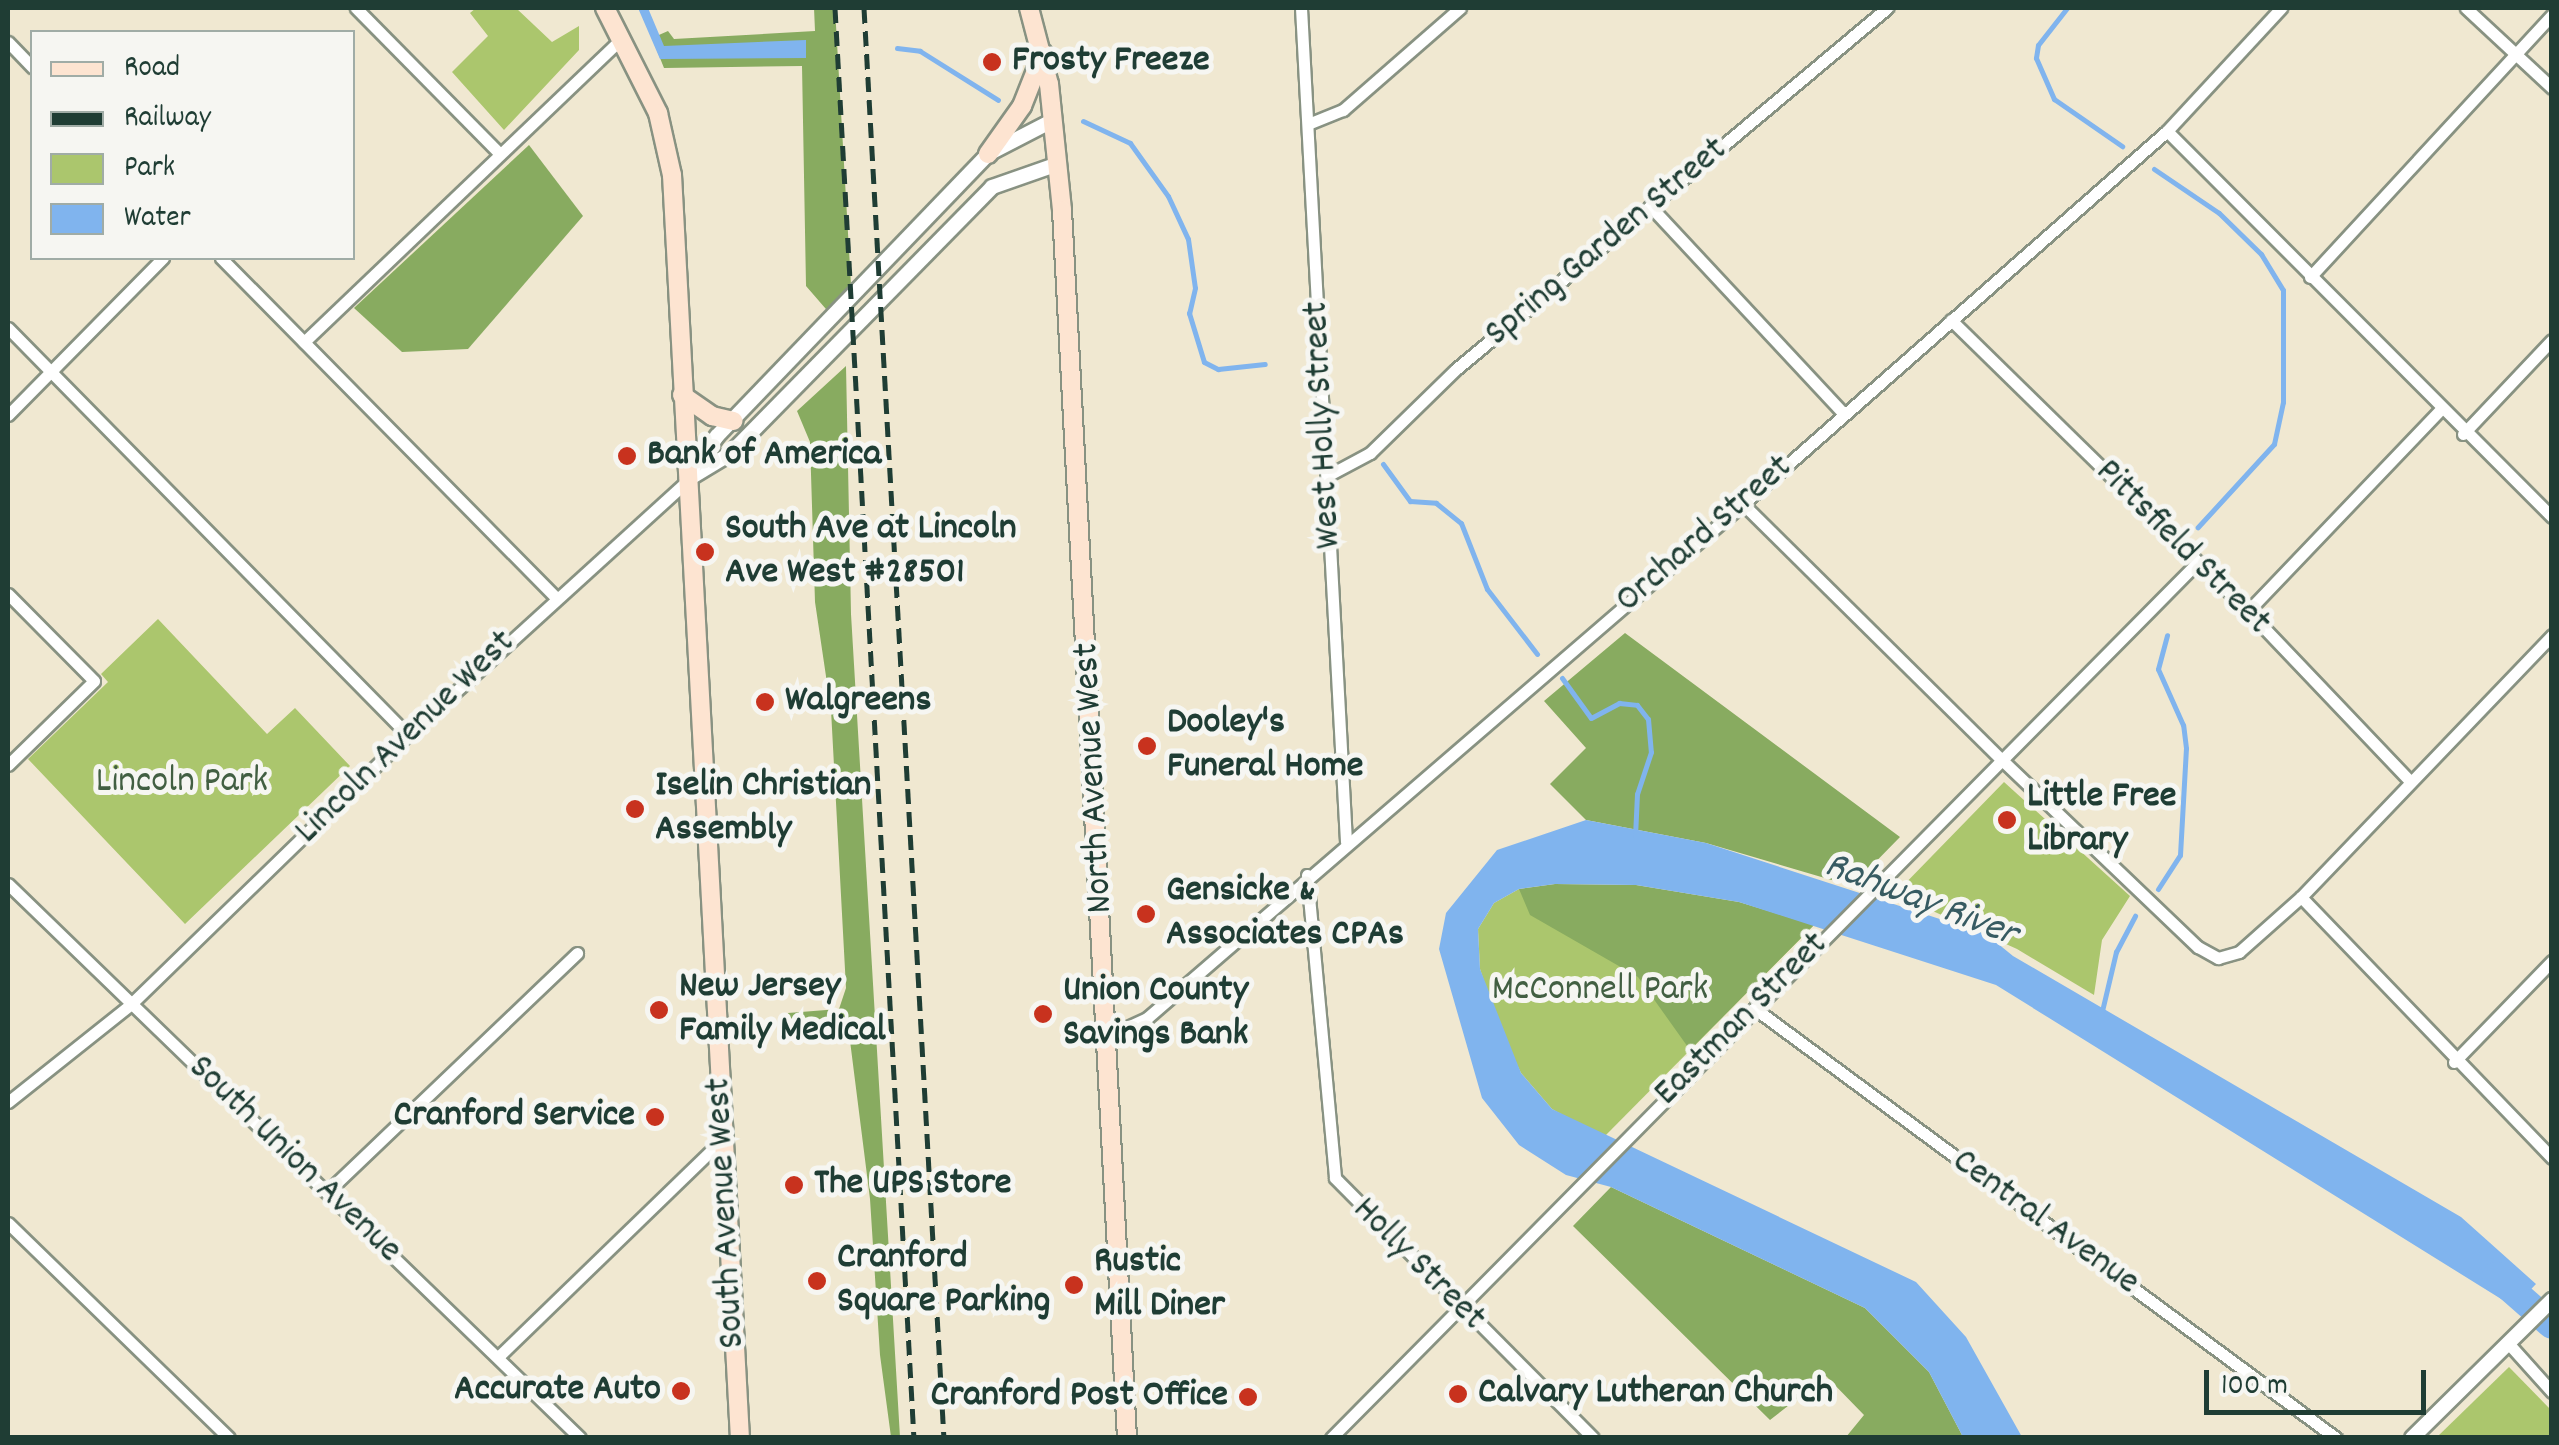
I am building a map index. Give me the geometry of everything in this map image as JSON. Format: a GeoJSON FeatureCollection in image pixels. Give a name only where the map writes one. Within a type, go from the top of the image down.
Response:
{"type":"FeatureCollection","features":[{"type":"Feature","properties":{"kind":"main road","name":"South Avenue West"},"geometry":{"type":"LineString","coordinates":[[605,8],[618,42],[648,94],[672,175],[740,1438]]}},
{"type":"Feature","properties":{"kind":"main road","name":"North Avenue West"},"geometry":{"type":"LineString","coordinates":[[1029,8],[1043,53],[1058,164],[1127,1438]]}},
{"type":"Feature","properties":{"kind":"main road"},"geometry":{"type":"LineString","coordinates":[[988,154],[1022,106],[1043,53]]}},
{"type":"Feature","properties":{"kind":"main road"},"geometry":{"type":"LineString","coordinates":[[682,396],[712,416],[734,421]]}},
{"type":"Feature","properties":{"kind":"street"},"geometry":{"type":"LineString","coordinates":[[356,8],[500,153]]}},
{"type":"Feature","properties":{"kind":"street","name":"West Holly Street"},"geometry":{"type":"LineString","coordinates":[[1301,8],[1346,842]]}},
{"type":"Feature","properties":{"kind":"street"},"geometry":{"type":"LineString","coordinates":[[1308,124],[1342,110],[1460,8]]}},
{"type":"Feature","properties":{"kind":"street","name":"Spring Garden Street"},"geometry":{"type":"LineString","coordinates":[[1326,476],[1370,453],[1455,370],[1887,8]]}},
{"type":"Feature","properties":{"kind":"street","name":"Orchard Street"},"geometry":{"type":"LineString","coordinates":[[1108,1036],[1147,1018],[1307,874],[1743,504],[2167,131],[2282,8]]}},
{"type":"Feature","properties":{"kind":"street"},"geometry":{"type":"LineString","coordinates":[[2466,8],[2552,88]]}},
{"type":"Feature","properties":{"kind":"street"},"geometry":{"type":"LineString","coordinates":[[2310,277],[2552,14]]}},
{"type":"Feature","properties":{"kind":"street"},"geometry":{"type":"LineString","coordinates":[[8,42],[30,65]]}},
{"type":"Feature","properties":{"kind":"street"},"geometry":{"type":"LineString","coordinates":[[304,342],[618,42]]}},
{"type":"Feature","properties":{"kind":"street","name":"Lincoln Avenue West"},"geometry":{"type":"LineString","coordinates":[[687,481],[734,421],[988,154],[1054,120]]}},
{"type":"Feature","properties":{"kind":"street"},"geometry":{"type":"LineString","coordinates":[[2167,131],[2463,434],[2552,517]]}},
{"type":"Feature","properties":{"kind":"street","name":"Lincoln Avenue West"},"geometry":{"type":"LineString","coordinates":[[8,1102],[131,1004],[555,597],[687,481],[730,454],[992,187],[1058,164]]}},
{"type":"Feature","properties":{"kind":"street"},"geometry":{"type":"LineString","coordinates":[[1650,206],[1844,414]]}},
{"type":"Feature","properties":{"kind":"street"},"geometry":{"type":"LineString","coordinates":[[8,415],[161,260]]}},
{"type":"Feature","properties":{"kind":"street"},"geometry":{"type":"LineString","coordinates":[[223,260],[555,597]]}},
{"type":"Feature","properties":{"kind":"street","name":"Pittsfield Street"},"geometry":{"type":"LineString","coordinates":[[1951,320],[2248,610],[2409,780]]}},
{"type":"Feature","properties":{"kind":"street"},"geometry":{"type":"LineString","coordinates":[[8,328],[408,735]]}},
{"type":"Feature","properties":{"kind":"street"},"geometry":{"type":"LineString","coordinates":[[2463,434],[2552,340]]}},
{"type":"Feature","properties":{"kind":"street"},"geometry":{"type":"LineString","coordinates":[[2248,610],[2440,410]]}},
{"type":"Feature","properties":{"kind":"street"},"geometry":{"type":"LineString","coordinates":[[1743,504],[2183,932],[2208,954],[2229,958],[2301,897],[2552,635]]}},
{"type":"Feature","properties":{"kind":"street","name":"Eastman Street"},"geometry":{"type":"LineString","coordinates":[[1331,1438],[2197,562]]}},
{"type":"Feature","properties":{"kind":"street"},"geometry":{"type":"LineString","coordinates":[[8,594],[94,681],[8,765]]}},
{"type":"Feature","properties":{"kind":"street","name":"Holly Street"},"geometry":{"type":"LineString","coordinates":[[1307,874],[1335,1178],[1593,1438]]}},
{"type":"Feature","properties":{"kind":"street","name":"South Union Avenue"},"geometry":{"type":"LineString","coordinates":[[8,884],[580,1438]]}},
{"type":"Feature","properties":{"kind":"street"},"geometry":{"type":"LineString","coordinates":[[2301,897],[2454,1062],[2552,1158]]}},
{"type":"Feature","properties":{"kind":"street"},"geometry":{"type":"LineString","coordinates":[[328,1192],[577,953]]}},
{"type":"Feature","properties":{"kind":"street"},"geometry":{"type":"LineString","coordinates":[[2454,1062],[2552,961]]}},
{"type":"Feature","properties":{"kind":"street","name":"Central Avenue"},"geometry":{"type":"LineString","coordinates":[[1754,1008],[2336,1438]]}},
{"type":"Feature","properties":{"kind":"street"},"geometry":{"type":"LineString","coordinates":[[498,1357],[724,1139]]}},
{"type":"Feature","properties":{"kind":"street"},"geometry":{"type":"LineString","coordinates":[[8,1224],[228,1438]]}},
{"type":"Feature","properties":{"kind":"street"},"geometry":{"type":"LineString","coordinates":[[2412,1438],[2552,1300]]}},
{"type":"Feature","properties":{"kind":"street"},"geometry":{"type":"LineString","coordinates":[[2508,1343],[2552,1392]]}},
{"type":"Feature","properties":{"kind":"green space"},"geometry":{"type":"Polygon","coordinates":[[[476,8],[516,8],[552,42],[579,26],[579,50],[504,130],[452,72],[488,36],[470,13],[476,8]]]}},
{"type":"Feature","properties":{"kind":"green space"},"geometry":{"type":"Polygon","coordinates":[[[814,8],[835,8],[852,302],[832,316],[806,286],[802,66],[664,68],[652,38],[668,31],[674,39],[815,31],[814,8]]]}},
{"type":"Feature","properties":{"kind":"green space"},"geometry":{"type":"Polygon","coordinates":[[[529,145],[583,216],[468,349],[402,352],[354,308],[529,145]]]}},
{"type":"Feature","properties":{"kind":"green space"},"geometry":{"type":"Polygon","coordinates":[[[846,366],[851,614],[900,1437],[891,1437],[880,1355],[870,1199],[848,1025],[786,1025],[788,1013],[839,1009],[846,988],[831,710],[815,602],[810,442],[797,411],[846,366]]]}},
{"type":"Feature","properties":{"kind":"green space","name":"Lincoln Park"},"geometry":{"type":"Polygon","coordinates":[[[158,619],[267,734],[295,708],[350,766],[185,924],[28,759],[108,682],[101,674],[158,619]]]}},
{"type":"Feature","properties":{"kind":"green space"},"geometry":{"type":"Polygon","coordinates":[[[1625,633],[1900,837],[1852,886],[1706,843],[1586,820],[1550,784],[1586,748],[1544,701],[1625,633]]]}},
{"type":"Feature","properties":{"kind":"green space"},"geometry":{"type":"Polygon","coordinates":[[[2004,782],[2130,896],[2102,940],[2094,995],[2017,949],[1895,894],[2004,782]]]}},
{"type":"Feature","properties":{"kind":"green space"},"geometry":{"type":"Polygon","coordinates":[[[1555,884],[1636,885],[1739,902],[1814,925],[1690,1050],[1638,977],[1530,915],[1519,889],[1555,884]]]}},
{"type":"Feature","properties":{"kind":"green space","name":"McConnell Park"},"geometry":{"type":"Polygon","coordinates":[[[1519,889],[1814,925],[1603,1138],[1552,1109],[1521,1073],[1499,1027],[1480,969],[1478,929],[1494,903],[1519,889]]]}},
{"type":"Feature","properties":{"kind":"green space"},"geometry":{"type":"Polygon","coordinates":[[[1611,1187],[1865,1308],[1929,1372],[1963,1437],[1846,1437],[1864,1415],[1826,1376],[1770,1420],[1573,1226],[1611,1187]]]}},
{"type":"Feature","properties":{"kind":"green space"},"geometry":{"type":"Polygon","coordinates":[[[2509,1367],[2551,1410],[2551,1437],[2437,1437],[2509,1367]]]}},
{"type":"Feature","properties":{"kind":"water"},"geometry":{"type":"Polygon","coordinates":[[[638,8],[648,8],[664,46],[806,40],[806,58],[660,59],[638,8]]]}},
{"type":"Feature","properties":{"kind":"water"},"geometry":{"type":"Polygon","coordinates":[[[1586,820],[1706,843],[1986,934],[2013,956],[2461,1217],[2536,1284],[2514,1307],[1996,985],[1739,902],[1636,885],[1555,884],[1519,889],[1494,903],[1478,929],[1480,969],[1521,1073],[1552,1109],[1916,1282],[1966,1337],[2022,1437],[1963,1437],[1929,1372],[1865,1308],[1611,1187],[1566,1175],[1519,1145],[1482,1098],[1439,949],[1446,913],[1497,850],[1586,820]]]}},
{"type":"Feature","properties":{"kind":"waterway"},"geometry":{"type":"LineString","coordinates":[[2067,8],[2038,45],[2036,58],[2054,99],[2122,146]]}},
{"type":"Feature","properties":{"kind":"waterway"},"geometry":{"type":"LineString","coordinates":[[897,48],[920,51],[998,100]]}},
{"type":"Feature","properties":{"kind":"waterway"},"geometry":{"type":"LineString","coordinates":[[1083,121],[1130,143],[1168,196],[1188,239],[1195,288],[1189,313],[1204,362],[1218,369],[1265,364]]}},
{"type":"Feature","properties":{"kind":"waterway"},"geometry":{"type":"LineString","coordinates":[[2154,169],[2219,213],[2261,254],[2283,290],[2283,402],[2274,444],[2198,527]]}},
{"type":"Feature","properties":{"kind":"waterway"},"geometry":{"type":"LineString","coordinates":[[1383,464],[1410,501],[1436,503],[1461,523],[1487,589],[1537,654]]}},
{"type":"Feature","properties":{"kind":"waterway"},"geometry":{"type":"LineString","coordinates":[[2158,889],[2180,855],[2186,748],[2183,725],[2158,669],[2167,635]]}},
{"type":"Feature","properties":{"kind":"waterway"},"geometry":{"type":"LineString","coordinates":[[1562,678],[1591,718],[1619,703],[1637,705],[1648,719],[1651,752],[1637,794],[1635,836]]}},
{"type":"Feature","properties":{"kind":"waterway"},"geometry":{"type":"LineString","coordinates":[[2102,1011],[2116,952],[2135,916]]}},
{"type":"Feature","properties":{"kind":"waterway","name":"Rahway River"},"geometry":{"type":"LineString","coordinates":[[2496,1276],[2552,1325]]}},
{"type":"Feature","properties":{"kind":"railway"},"geometry":{"type":"LineString","coordinates":[[835,8],[914,1438]]}},
{"type":"Feature","properties":{"kind":"railway"},"geometry":{"type":"LineString","coordinates":[[864,8],[944,1438]]}},
{"type":"Feature","properties":{"kind":"place","name":"Frosty Freeze"},"geometry":{"type":"Point","coordinates":[992,62]}},
{"type":"Feature","properties":{"kind":"place","name":"Bank of America"},"geometry":{"type":"Point","coordinates":[627,456]}},
{"type":"Feature","properties":{"kind":"place","name":"South Ave at Lincoln Ave West #28501"},"geometry":{"type":"Point","coordinates":[705,552]}},
{"type":"Feature","properties":{"kind":"place","name":"Walgreens"},"geometry":{"type":"Point","coordinates":[765,702]}},
{"type":"Feature","properties":{"kind":"place","name":"Dooley's Funeral Home"},"geometry":{"type":"Point","coordinates":[1147,746]}},
{"type":"Feature","properties":{"kind":"place","name":"Iselin Christian Assembly"},"geometry":{"type":"Point","coordinates":[635,809]}},
{"type":"Feature","properties":{"kind":"place","name":"Little Free Library"},"geometry":{"type":"Point","coordinates":[2007,820]}},
{"type":"Feature","properties":{"kind":"place","name":"Gensicke & Associates CPAs"},"geometry":{"type":"Point","coordinates":[1146,914]}},
{"type":"Feature","properties":{"kind":"place","name":"New Jersey Family Medical"},"geometry":{"type":"Point","coordinates":[659,1010]}},
{"type":"Feature","properties":{"kind":"place","name":"Union County Savings Bank"},"geometry":{"type":"Point","coordinates":[1043,1014]}},
{"type":"Feature","properties":{"kind":"place","name":"Cranford Service"},"geometry":{"type":"Point","coordinates":[655,1117]}},
{"type":"Feature","properties":{"kind":"place","name":"The UPS Store"},"geometry":{"type":"Point","coordinates":[794,1185]}},
{"type":"Feature","properties":{"kind":"place","name":"Cranford Square Parking"},"geometry":{"type":"Point","coordinates":[817,1281]}},
{"type":"Feature","properties":{"kind":"place","name":"Rustic Mill Diner"},"geometry":{"type":"Point","coordinates":[1074,1285]}},
{"type":"Feature","properties":{"kind":"place","name":"Accurate Auto"},"geometry":{"type":"Point","coordinates":[681,1391]}},
{"type":"Feature","properties":{"kind":"place","name":"Calvary Lutheran Church"},"geometry":{"type":"Point","coordinates":[1458,1394]}},
{"type":"Feature","properties":{"kind":"place","name":"Cranford Post Office"},"geometry":{"type":"Point","coordinates":[1248,1397]}}]}
